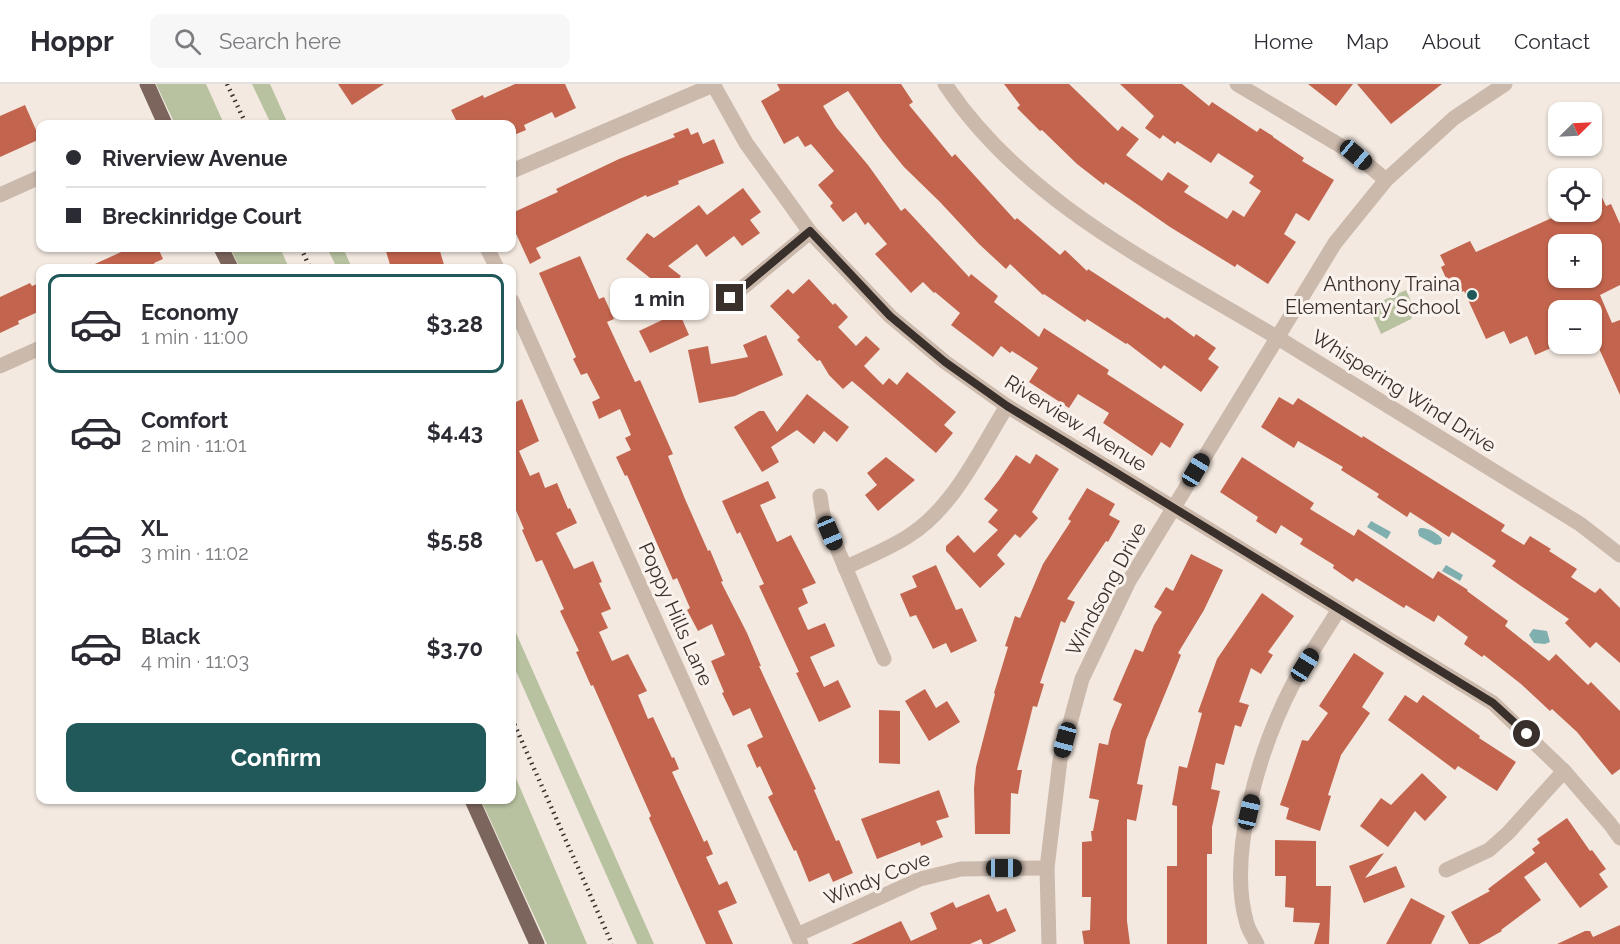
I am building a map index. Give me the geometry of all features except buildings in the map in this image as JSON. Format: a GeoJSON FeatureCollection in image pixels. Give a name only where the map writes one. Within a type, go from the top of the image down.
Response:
{"type":"FeatureCollection","features":[{"type":"Feature","properties":{"kind":"main road"},"geometry":{"type":"LineString","coordinates":[[147,84],[161,120]]}},
{"type":"Feature","properties":{"kind":"main road"},"geometry":{"type":"LineString","coordinates":[[474,804],[537,944]]}},
{"type":"Feature","properties":{"kind":"street"},"geometry":{"type":"LineString","coordinates":[[516,169],[713,84]]}},
{"type":"Feature","properties":{"kind":"street","name":"Riverview Avenue"},"geometry":{"type":"LineString","coordinates":[[713,84],[746,143],[810,231],[890,316],[945,362],[1007,406],[1493,703],[1564,771],[1620,838]]}},
{"type":"Feature","properties":{"kind":"street","name":"Whispering Wind Drive"},"geometry":{"type":"LineString","coordinates":[[945,84],[957,103],[988,139],[1034,182],[1100,233],[1277,337],[1580,524],[1620,555]]}},
{"type":"Feature","properties":{"kind":"street"},"geometry":{"type":"LineString","coordinates":[[1237,84],[1356,155],[1386,180]]}},
{"type":"Feature","properties":{"kind":"street","name":"Windsong Drive"},"geometry":{"type":"LineString","coordinates":[[1049,944],[1047,868],[1060,760],[1082,679],[1129,581],[1335,243],[1386,180],[1455,118],[1505,84]]}},
{"type":"Feature","properties":{"kind":"street"},"geometry":{"type":"LineString","coordinates":[[0,195],[36,179]]}},
{"type":"Feature","properties":{"kind":"street"},"geometry":{"type":"LineString","coordinates":[[730,298],[810,231]]}},
{"type":"Feature","properties":{"kind":"street","name":"Poppy Hills Lane"},"geometry":{"type":"LineString","coordinates":[[516,310],[799,939]]}},
{"type":"Feature","properties":{"kind":"street"},"geometry":{"type":"LineString","coordinates":[[0,366],[36,350]]}},
{"type":"Feature","properties":{"kind":"street"},"geometry":{"type":"LineString","coordinates":[[845,568],[908,537],[933,517],[954,493],[1007,406]]}},
{"type":"Feature","properties":{"kind":"street"},"geometry":{"type":"LineString","coordinates":[[819,496],[822,515],[884,659]]}},
{"type":"Feature","properties":{"kind":"street"},"geometry":{"type":"LineString","coordinates":[[1257,944],[1247,926],[1241,885],[1244,835],[1259,768],[1293,683],[1339,609]]}},
{"type":"Feature","properties":{"kind":"street"},"geometry":{"type":"LineString","coordinates":[[1446,870],[1489,850],[1508,833],[1564,771]]}},
{"type":"Feature","properties":{"kind":"street","name":"Windy Cove"},"geometry":{"type":"LineString","coordinates":[[799,939],[920,879],[961,869],[1047,868]]}},
{"type":"Feature","properties":{"kind":"green space"},"geometry":{"type":"Polygon","coordinates":[[[156,84],[206,84],[222,120],[173,120],[156,84]]]}},
{"type":"Feature","properties":{"kind":"green space"},"geometry":{"type":"Polygon","coordinates":[[[252,84],[270,84],[286,120],[269,120],[252,84]]]}},
{"type":"Feature","properties":{"kind":"green space"},"geometry":{"type":"Polygon","coordinates":[[[232,252],[282,252],[287,264],[238,264],[232,252]]]}},
{"type":"Feature","properties":{"kind":"green space"},"geometry":{"type":"Polygon","coordinates":[[[329,252],[345,252],[350,264],[335,264],[329,252]]]}},
{"type":"Feature","properties":{"kind":"green space"},"geometry":{"type":"Polygon","coordinates":[[[1406,290],[1415,310],[1411,319],[1381,334],[1369,307],[1406,290]]]}},
{"type":"Feature","properties":{"kind":"green space"},"geometry":{"type":"Polygon","coordinates":[[[516,633],[654,944],[637,944],[516,671],[516,633]]]}},
{"type":"Feature","properties":{"kind":"green space"},"geometry":{"type":"Polygon","coordinates":[[[516,778],[587,944],[547,944],[483,804],[516,804],[516,778]]]}},
{"type":"Feature","properties":{"kind":"water"},"geometry":{"type":"Polygon","coordinates":[[[1371,521],[1391,532],[1387,539],[1367,527],[1371,521]]]}},
{"type":"Feature","properties":{"kind":"water"},"geometry":{"type":"Polygon","coordinates":[[[1420,528],[1429,529],[1438,535],[1442,539],[1441,544],[1435,545],[1419,536],[1420,528]]]}},
{"type":"Feature","properties":{"kind":"water"},"geometry":{"type":"Polygon","coordinates":[[[1446,565],[1463,575],[1460,581],[1442,571],[1446,565]]]}},
{"type":"Feature","properties":{"kind":"water"},"geometry":{"type":"Polygon","coordinates":[[[1533,629],[1547,631],[1550,642],[1534,643],[1529,635],[1533,629]]]}},
{"type":"Feature","properties":{"kind":"railway"},"geometry":{"type":"LineString","coordinates":[[227,84],[244,120]]}},
{"type":"Feature","properties":{"kind":"railway"},"geometry":{"type":"LineString","coordinates":[[303,252],[308,264]]}},
{"type":"Feature","properties":{"kind":"railway"},"geometry":{"type":"LineString","coordinates":[[516,728],[612,944]]}},
{"type":"Feature","properties":{"kind":"place","name":"Anthony Traina Elementary School"},"geometry":{"type":"Point","coordinates":[1472,295]}},
{"type":"Feature","properties":{"kind":"route"},"geometry":{"type":"LineString","coordinates":[[730,298],[810,231],[890,316],[945,362],[1007,406],[1493,703],[1527,734]]}}]}
